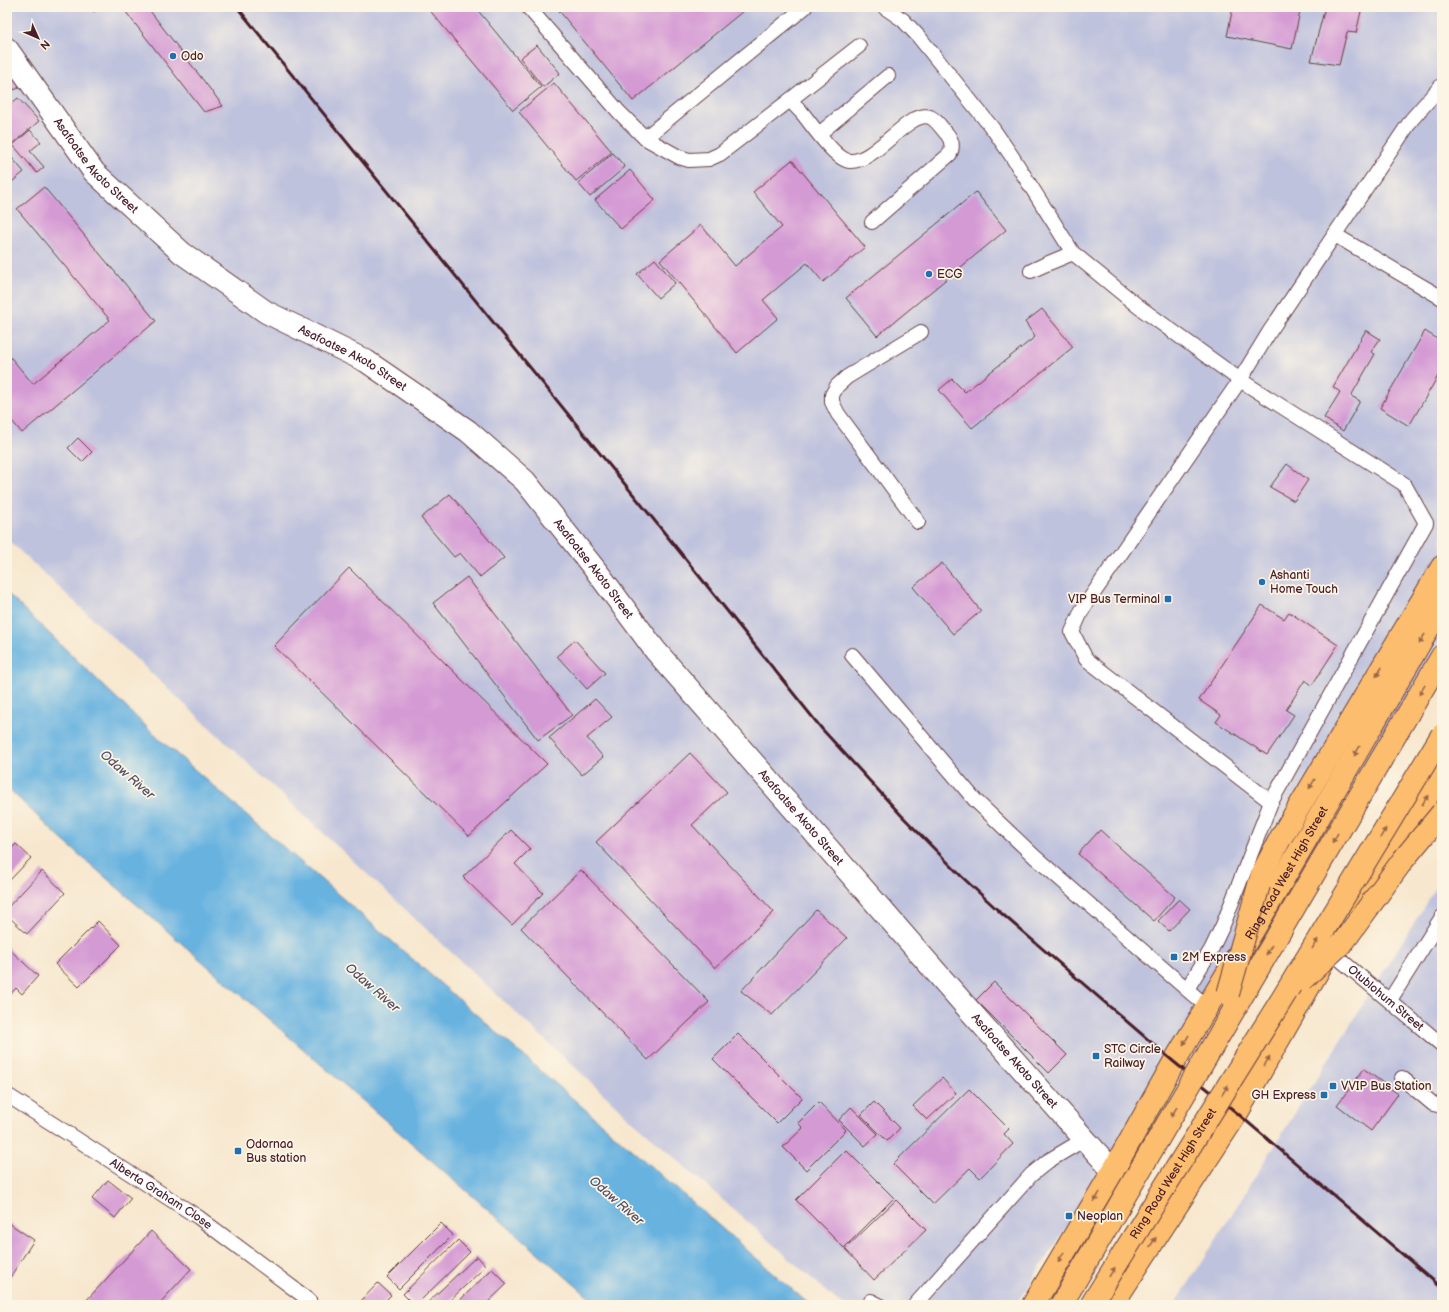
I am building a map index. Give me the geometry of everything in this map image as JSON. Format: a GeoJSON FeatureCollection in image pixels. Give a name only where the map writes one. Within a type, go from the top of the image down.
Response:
{"type":"FeatureCollection","features":[{"type":"Feature","properties":{"kind":"main road"},"geometry":{"type":"LineString","coordinates":[[1208,1054],[1228,994],[1262,872],[1280,838],[1442,567]]}},
{"type":"Feature","properties":{"kind":"main road","name":"Ring Road West High Street"},"geometry":{"type":"LineString","coordinates":[[1033,1305],[1113,1171],[1206,1006],[1272,898],[1442,605]]}},
{"type":"Feature","properties":{"kind":"main road","name":"Ring Road West High Street"},"geometry":{"type":"LineString","coordinates":[[1061,1305],[1442,656]]}},
{"type":"Feature","properties":{"kind":"main road","name":"Ring Road West High Street"},"geometry":{"type":"LineString","coordinates":[[1091,1305],[1282,999],[1442,735]]}},
{"type":"Feature","properties":{"kind":"main road","name":"Ring Road West High Street"},"geometry":{"type":"LineString","coordinates":[[1119,1303],[1237,1113],[1330,951],[1442,773]]}},
{"type":"Feature","properties":{"kind":"main road"},"geometry":{"type":"LineString","coordinates":[[1282,999],[1344,940],[1403,860],[1442,813]]}},
{"type":"Feature","properties":{"kind":"street","name":"Asafoatse Akoto Street"},"geometry":{"type":"LineString","coordinates":[[7,50],[94,172],[182,253],[266,312],[366,361],[468,431],[525,481],[602,577],[655,650],[963,1003],[1113,1171]]}},
{"type":"Feature","properties":{"kind":"lane"},"geometry":{"type":"LineString","coordinates":[[528,7],[619,112],[645,138],[679,157],[689,160],[709,159],[720,154],[859,46]]}},
{"type":"Feature","properties":{"kind":"lane"},"geometry":{"type":"LineString","coordinates":[[645,138],[805,7]]}},
{"type":"Feature","properties":{"kind":"lane"},"geometry":{"type":"LineString","coordinates":[[884,7],[903,20],[919,37],[992,129],[1011,155],[1073,253],[1133,302],[1240,380],[1404,484],[1426,523],[1271,802],[1223,925],[1211,950],[1186,989]]}},
{"type":"Feature","properties":{"kind":"lane"},"geometry":{"type":"LineString","coordinates":[[819,134],[888,76]]}},
{"type":"Feature","properties":{"kind":"lane"},"geometry":{"type":"LineString","coordinates":[[1271,802],[1086,659],[1072,632],[1082,610],[1240,380],[1270,330],[1412,119],[1442,85]]}},
{"type":"Feature","properties":{"kind":"lane"},"geometry":{"type":"LineString","coordinates":[[790,100],[841,157],[849,161],[858,160],[868,156],[913,121],[922,116],[932,118],[949,137],[952,143],[952,150],[950,154],[872,222]]}},
{"type":"Feature","properties":{"kind":"lane"},"geometry":{"type":"LineString","coordinates":[[1335,235],[1442,298]]}},
{"type":"Feature","properties":{"kind":"lane"},"geometry":{"type":"LineString","coordinates":[[1031,271],[1044,264],[1073,253]]}},
{"type":"Feature","properties":{"kind":"lane"},"geometry":{"type":"LineString","coordinates":[[918,522],[844,425],[832,402],[832,395],[837,386],[847,377],[920,332]]}},
{"type":"Feature","properties":{"kind":"lane"},"geometry":{"type":"LineString","coordinates":[[852,655],[975,800],[1035,858],[1206,1006]]}},
{"type":"Feature","properties":{"kind":"lane"},"geometry":{"type":"LineString","coordinates":[[1390,1000],[1442,917]]}},
{"type":"Feature","properties":{"kind":"lane","name":"Otublohum Street"},"geometry":{"type":"LineString","coordinates":[[1330,951],[1442,1045]]}},
{"type":"Feature","properties":{"kind":"lane"},"geometry":{"type":"LineString","coordinates":[[1402,1078],[1433,1104],[1442,1106]]}},
{"type":"Feature","properties":{"kind":"lane","name":"Alberta Graham Close"},"geometry":{"type":"LineString","coordinates":[[7,1096],[198,1217],[308,1302]]}},
{"type":"Feature","properties":{"kind":"lane"},"geometry":{"type":"LineString","coordinates":[[915,1305],[1031,1175],[1048,1161],[1085,1139]]}},
{"type":"Feature","properties":{"kind":"shaded area"},"geometry":{"type":"Polygon","coordinates":[[[7,7],[1442,7],[1442,639],[1350,790],[1016,1305],[842,1305],[625,1114],[7,539],[7,7]]]}},
{"type":"Feature","properties":{"kind":"shaded area"},"geometry":{"type":"Polygon","coordinates":[[[1442,878],[1442,1305],[1175,1305],[1442,878]]]}},
{"type":"Feature","properties":{"kind":"water","name":"Odaw River"},"geometry":{"type":"Polygon","coordinates":[[[7,593],[156,736],[810,1305],[598,1305],[59,837],[7,787],[7,593]]]}},
{"type":"Feature","properties":{"kind":"building"},"geometry":{"type":"Polygon","coordinates":[[[90,7],[100,7],[94,12],[90,7]]]}},
{"type":"Feature","properties":{"kind":"building","name":"Odo"},"geometry":{"type":"Polygon","coordinates":[[[122,7],[147,7],[223,106],[204,112],[122,7]]]}},
{"type":"Feature","properties":{"kind":"building"},"geometry":{"type":"Polygon","coordinates":[[[427,7],[475,7],[541,87],[513,110],[427,7]]]}},
{"type":"Feature","properties":{"kind":"building"},"geometry":{"type":"Polygon","coordinates":[[[556,7],[748,7],[633,101],[556,7]]]}},
{"type":"Feature","properties":{"kind":"building"},"geometry":{"type":"Polygon","coordinates":[[[1233,7],[1301,7],[1292,49],[1227,36],[1233,7]]]}},
{"type":"Feature","properties":{"kind":"building"},"geometry":{"type":"Polygon","coordinates":[[[1325,7],[1362,7],[1356,33],[1347,32],[1339,65],[1311,61],[1325,7]]]}},
{"type":"Feature","properties":{"kind":"building"},"geometry":{"type":"Polygon","coordinates":[[[537,45],[560,73],[543,87],[520,58],[537,45]]]}},
{"type":"Feature","properties":{"kind":"building"},"geometry":{"type":"Polygon","coordinates":[[[16,75],[23,84],[15,90],[8,81],[16,75]]]}},
{"type":"Feature","properties":{"kind":"building"},"geometry":{"type":"Polygon","coordinates":[[[554,83],[612,152],[576,181],[519,112],[554,83]]]}},
{"type":"Feature","properties":{"kind":"building"},"geometry":{"type":"Polygon","coordinates":[[[18,98],[39,121],[10,146],[7,142],[7,107],[18,98]]]}},
{"type":"Feature","properties":{"kind":"building"},"geometry":{"type":"Polygon","coordinates":[[[30,130],[41,142],[30,151],[44,167],[37,173],[13,145],[30,130]]]}},
{"type":"Feature","properties":{"kind":"building"},"geometry":{"type":"Polygon","coordinates":[[[7,152],[24,172],[7,186],[7,152]]]}},
{"type":"Feature","properties":{"kind":"building"},"geometry":{"type":"Polygon","coordinates":[[[613,153],[625,167],[590,197],[578,183],[613,153]]]}},
{"type":"Feature","properties":{"kind":"building"},"geometry":{"type":"Polygon","coordinates":[[[792,160],[865,247],[823,282],[807,263],[763,300],[778,318],[737,353],[660,260],[701,225],[735,266],[782,227],[753,192],[792,160]]]}},
{"type":"Feature","properties":{"kind":"building"},"geometry":{"type":"Polygon","coordinates":[[[630,170],[655,200],[621,229],[595,200],[630,170]]]}},
{"type":"Feature","properties":{"kind":"building"},"geometry":{"type":"Polygon","coordinates":[[[44,187],[156,321],[22,433],[7,415],[7,353],[33,384],[110,320],[17,209],[44,187]]]}},
{"type":"Feature","properties":{"kind":"building"},"geometry":{"type":"Polygon","coordinates":[[[976,192],[1006,230],[877,336],[846,298],[976,192]]]}},
{"type":"Feature","properties":{"kind":"building"},"geometry":{"type":"Polygon","coordinates":[[[655,259],[675,283],[658,298],[637,274],[655,259]]]}},
{"type":"Feature","properties":{"kind":"building"},"geometry":{"type":"Polygon","coordinates":[[[1042,309],[1073,347],[972,428],[939,390],[952,379],[965,392],[1035,337],[1025,322],[1042,309]]]}},
{"type":"Feature","properties":{"kind":"building"},"geometry":{"type":"Polygon","coordinates":[[[1366,330],[1380,339],[1371,352],[1375,354],[1351,396],[1360,401],[1343,431],[1324,418],[1340,392],[1333,387],[1366,330]]]}},
{"type":"Feature","properties":{"kind":"building"},"geometry":{"type":"Polygon","coordinates":[[[1425,331],[1442,342],[1442,369],[1409,426],[1380,408],[1425,331]]]}},
{"type":"Feature","properties":{"kind":"building"},"geometry":{"type":"Polygon","coordinates":[[[78,438],[92,452],[82,462],[68,448],[78,438]]]}},
{"type":"Feature","properties":{"kind":"building"},"geometry":{"type":"Polygon","coordinates":[[[1287,464],[1308,480],[1294,501],[1270,487],[1287,464]]]}},
{"type":"Feature","properties":{"kind":"building"},"geometry":{"type":"Polygon","coordinates":[[[450,494],[504,558],[480,577],[460,553],[454,557],[421,518],[450,494]]]}},
{"type":"Feature","properties":{"kind":"building"},"geometry":{"type":"Polygon","coordinates":[[[942,563],[981,611],[953,634],[913,587],[942,563]]]}},
{"type":"Feature","properties":{"kind":"building"},"geometry":{"type":"Polygon","coordinates":[[[349,568],[547,764],[469,836],[274,646],[349,568]]]}},
{"type":"Feature","properties":{"kind":"building"},"geometry":{"type":"Polygon","coordinates":[[[467,577],[572,715],[538,740],[433,603],[467,577]]]}},
{"type":"Feature","properties":{"kind":"building"},"geometry":{"type":"Polygon","coordinates":[[[1262,605],[1284,619],[1289,612],[1338,645],[1312,685],[1305,680],[1286,710],[1294,715],[1267,755],[1216,722],[1221,715],[1199,700],[1262,605]]]}},
{"type":"Feature","properties":{"kind":"building"},"geometry":{"type":"Polygon","coordinates":[[[575,640],[605,673],[587,689],[557,656],[575,640]]]}},
{"type":"Feature","properties":{"kind":"building"},"geometry":{"type":"Polygon","coordinates":[[[595,699],[612,717],[587,738],[603,757],[582,775],[549,738],[595,699]]]}},
{"type":"Feature","properties":{"kind":"building"},"geometry":{"type":"Polygon","coordinates":[[[690,753],[727,792],[692,825],[774,912],[715,968],[596,842],[690,753]]]}},
{"type":"Feature","properties":{"kind":"building"},"geometry":{"type":"Polygon","coordinates":[[[511,830],[530,849],[515,864],[543,893],[512,925],[463,877],[511,830]]]}},
{"type":"Feature","properties":{"kind":"building"},"geometry":{"type":"Polygon","coordinates":[[[1100,830],[1175,897],[1154,921],[1078,854],[1100,830]]]}},
{"type":"Feature","properties":{"kind":"building"},"geometry":{"type":"Polygon","coordinates":[[[16,844],[31,858],[10,880],[7,877],[7,853],[16,844]]]}},
{"type":"Feature","properties":{"kind":"building"},"geometry":{"type":"Polygon","coordinates":[[[581,870],[709,1002],[648,1060],[521,928],[581,870]]]}},
{"type":"Feature","properties":{"kind":"building"},"geometry":{"type":"Polygon","coordinates":[[[42,871],[65,893],[27,934],[7,915],[7,908],[42,871]]]}},
{"type":"Feature","properties":{"kind":"building"},"geometry":{"type":"Polygon","coordinates":[[[1179,899],[1190,909],[1169,931],[1158,921],[1179,899]]]}},
{"type":"Feature","properties":{"kind":"building"},"geometry":{"type":"Polygon","coordinates":[[[816,910],[847,938],[772,1015],[741,991],[816,910]]]}},
{"type":"Feature","properties":{"kind":"building"},"geometry":{"type":"Polygon","coordinates":[[[98,921],[121,945],[79,987],[55,964],[98,921]]]}},
{"type":"Feature","properties":{"kind":"building"},"geometry":{"type":"Polygon","coordinates":[[[7,947],[38,976],[22,994],[16,988],[7,998],[7,947]]]}},
{"type":"Feature","properties":{"kind":"building"},"geometry":{"type":"Polygon","coordinates":[[[994,982],[1067,1055],[1049,1073],[976,1000],[994,982]]]}},
{"type":"Feature","properties":{"kind":"building"},"geometry":{"type":"Polygon","coordinates":[[[738,1034],[802,1098],[777,1123],[713,1059],[738,1034]]]}},
{"type":"Feature","properties":{"kind":"building"},"geometry":{"type":"Polygon","coordinates":[[[1364,1069],[1398,1094],[1371,1131],[1337,1105],[1364,1069]]]}},
{"type":"Feature","properties":{"kind":"building"},"geometry":{"type":"Polygon","coordinates":[[[942,1078],[956,1093],[927,1120],[913,1106],[942,1078]]]}},
{"type":"Feature","properties":{"kind":"building"},"geometry":{"type":"Polygon","coordinates":[[[969,1089],[1009,1129],[1004,1134],[1013,1144],[980,1178],[970,1168],[933,1204],[893,1164],[969,1089]]]}},
{"type":"Feature","properties":{"kind":"building"},"geometry":{"type":"Polygon","coordinates":[[[819,1102],[846,1130],[806,1170],[783,1147],[803,1128],[798,1123],[819,1102]]]}},
{"type":"Feature","properties":{"kind":"building"},"geometry":{"type":"Polygon","coordinates":[[[874,1102],[900,1128],[887,1141],[861,1115],[874,1102]]]}},
{"type":"Feature","properties":{"kind":"building"},"geometry":{"type":"Polygon","coordinates":[[[851,1107],[878,1134],[865,1146],[839,1120],[851,1107]]]}},
{"type":"Feature","properties":{"kind":"building"},"geometry":{"type":"Polygon","coordinates":[[[846,1150],[894,1198],[844,1248],[796,1200],[846,1150]]]}},
{"type":"Feature","properties":{"kind":"building"},"geometry":{"type":"Polygon","coordinates":[[[108,1180],[131,1198],[115,1218],[92,1199],[108,1180]]]}},
{"type":"Feature","properties":{"kind":"building"},"geometry":{"type":"Polygon","coordinates":[[[896,1200],[926,1230],[874,1280],[845,1249],[896,1200]]]}},
{"type":"Feature","properties":{"kind":"building"},"geometry":{"type":"Polygon","coordinates":[[[7,1222],[34,1240],[7,1282],[7,1222]]]}},
{"type":"Feature","properties":{"kind":"building"},"geometry":{"type":"Polygon","coordinates":[[[441,1223],[453,1235],[399,1289],[387,1277],[441,1223]]]}},
{"type":"Feature","properties":{"kind":"building"},"geometry":{"type":"Polygon","coordinates":[[[151,1231],[191,1269],[158,1305],[82,1305],[151,1231]]]}},
{"type":"Feature","properties":{"kind":"building"},"geometry":{"type":"Polygon","coordinates":[[[458,1240],[470,1252],[416,1305],[414,1305],[403,1294],[458,1240]]]}},
{"type":"Feature","properties":{"kind":"building"},"geometry":{"type":"Polygon","coordinates":[[[477,1256],[486,1266],[445,1305],[425,1305],[477,1256]]]}},
{"type":"Feature","properties":{"kind":"building"},"geometry":{"type":"Polygon","coordinates":[[[492,1269],[507,1284],[485,1305],[455,1305],[492,1269]]]}},
{"type":"Feature","properties":{"kind":"building"},"geometry":{"type":"Polygon","coordinates":[[[378,1283],[391,1295],[381,1305],[357,1305],[378,1283]]]}},
{"type":"Feature","properties":{"kind":"railway"},"geometry":{"type":"LineString","coordinates":[[237,7],[822,729],[901,815],[961,876],[1001,913],[1174,1062],[1237,1113],[1442,1288]]}},
{"type":"Feature","properties":{"kind":"place","name":"Odo"},"geometry":{"type":"Point","coordinates":[173,56]}},
{"type":"Feature","properties":{"kind":"place","name":"ECG"},"geometry":{"type":"Point","coordinates":[929,274]}},
{"type":"Feature","properties":{"kind":"place","name":"Ashanti Home Touch"},"geometry":{"type":"Point","coordinates":[1262,582]}},
{"type":"Feature","properties":{"kind":"place","name":"VIP Bus Terminal"},"geometry":{"type":"Point","coordinates":[1168,599]}},
{"type":"Feature","properties":{"kind":"place","name":"2M Express"},"geometry":{"type":"Point","coordinates":[1174,957]}},
{"type":"Feature","properties":{"kind":"place","name":"STC Circle Railway"},"geometry":{"type":"Point","coordinates":[1096,1056]}},
{"type":"Feature","properties":{"kind":"place","name":"VVIP Bus Station"},"geometry":{"type":"Point","coordinates":[1333,1086]}},
{"type":"Feature","properties":{"kind":"place","name":"GH Express"},"geometry":{"type":"Point","coordinates":[1324,1095]}},
{"type":"Feature","properties":{"kind":"place","name":"Odornaa Bus station"},"geometry":{"type":"Point","coordinates":[238,1151]}},
{"type":"Feature","properties":{"kind":"place","name":"Neoplan"},"geometry":{"type":"Point","coordinates":[1069,1216]}}]}
